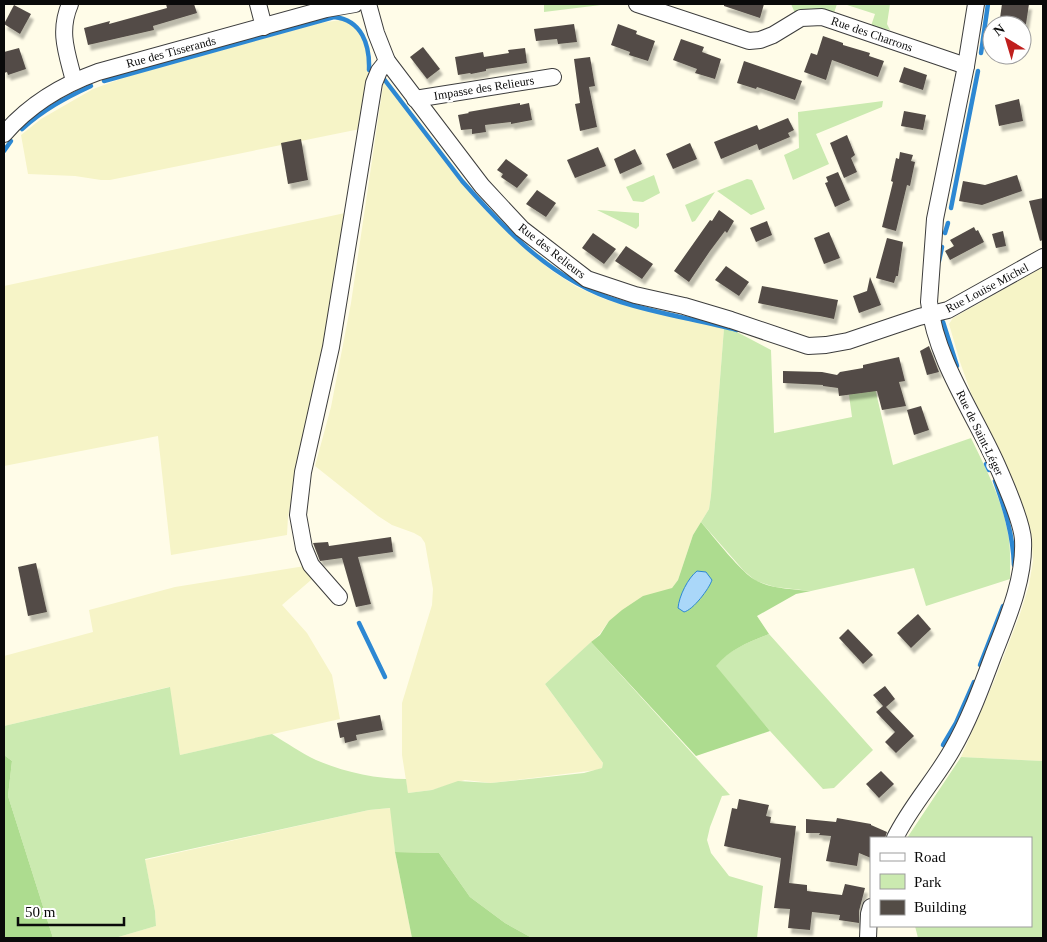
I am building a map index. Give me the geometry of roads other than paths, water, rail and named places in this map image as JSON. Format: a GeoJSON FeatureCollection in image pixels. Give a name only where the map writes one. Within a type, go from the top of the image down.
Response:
{"type":"FeatureCollection","features":[{"type":"Feature","properties":{"kind":"street"},"geometry":{"type":"LineString","coordinates":[[70,4],[63,26],[64,39],[74,81]]}},
{"type":"Feature","properties":{"kind":"street"},"geometry":{"type":"LineString","coordinates":[[258,4],[264,27]]}},
{"type":"Feature","properties":{"kind":"street","name":"Rue des Tisserands"},"geometry":{"type":"LineString","coordinates":[[4,134],[31,108],[51,94],[74,81],[98,72],[326,9],[355,4]]}},
{"type":"Feature","properties":{"kind":"street","name":"Rue des Relieurs"},"geometry":{"type":"LineString","coordinates":[[368,4],[376,33],[387,61],[460,158],[501,208],[529,234],[587,279],[635,295],[684,306],[731,320],[808,346],[848,341],[930,315]]}},
{"type":"Feature","properties":{"kind":"street","name":"Rue des Charrons"},"geometry":{"type":"LineString","coordinates":[[637,4],[679,11],[749,41],[760,40],[773,35],[801,18],[822,17],[966,66]]}},
{"type":"Feature","properties":{"kind":"street","name":"Rue de Saint-Léger"},"geometry":{"type":"LineString","coordinates":[[896,837],[953,749],[977,698],[1019,584],[1023,540],[1016,513],[997,465],[960,392],[940,344],[930,315],[929,302],[935,219],[966,66],[976,4]]}},
{"type":"Feature","properties":{"kind":"street"},"geometry":{"type":"LineString","coordinates":[[339,597],[311,565],[304,548],[298,516],[299,502],[303,472],[331,347],[374,83],[379,71],[387,61]]}},
{"type":"Feature","properties":{"kind":"street","name":"Impasse des Relieurs"},"geometry":{"type":"LineString","coordinates":[[415,100],[552,76]]}},
{"type":"Feature","properties":{"kind":"street","name":"Rue Louise Michel"},"geometry":{"type":"LineString","coordinates":[[930,315],[948,310],[1043,258]]}},
{"type":"Feature","properties":{"kind":"street"},"geometry":{"type":"LineString","coordinates":[[868,938],[870,910]]}},
{"type":"Feature","properties":{"kind":"water"},"geometry":{"type":"Polygon","coordinates":[[[697,571],[706,572],[712,580],[700,599],[684,612],[678,608],[680,598],[687,583],[697,571]]]}},
{"type":"Feature","properties":{"kind":"waterway"},"geometry":{"type":"LineString","coordinates":[[981,53],[988,4]]}},
{"type":"Feature","properties":{"kind":"waterway"},"geometry":{"type":"LineString","coordinates":[[104,81],[334,17],[344,19],[358,28],[366,43],[369,70]]}},
{"type":"Feature","properties":{"kind":"waterway"},"geometry":{"type":"LineString","coordinates":[[951,208],[978,71]]}},
{"type":"Feature","properties":{"kind":"waterway"},"geometry":{"type":"LineString","coordinates":[[381,81],[384,79],[462,181],[496,219],[533,253],[553,268],[574,282],[621,302],[737,330]]}},
{"type":"Feature","properties":{"kind":"waterway"},"geometry":{"type":"LineString","coordinates":[[22,129],[55,105],[91,86]]}},
{"type":"Feature","properties":{"kind":"waterway"},"geometry":{"type":"LineString","coordinates":[[4,151],[11,141]]}},
{"type":"Feature","properties":{"kind":"waterway"},"geometry":{"type":"LineString","coordinates":[[945,233],[948,223]]}},
{"type":"Feature","properties":{"kind":"waterway"},"geometry":{"type":"LineString","coordinates":[[939,261],[942,247]]}},
{"type":"Feature","properties":{"kind":"waterway"},"geometry":{"type":"LineString","coordinates":[[943,322],[957,366]]}},
{"type":"Feature","properties":{"kind":"waterway"},"geometry":{"type":"LineString","coordinates":[[986,464],[989,470]]}},
{"type":"Feature","properties":{"kind":"waterway"},"geometry":{"type":"LineString","coordinates":[[995,481],[1008,522],[1014,565]]}},
{"type":"Feature","properties":{"kind":"waterway"},"geometry":{"type":"LineString","coordinates":[[980,665],[1003,606]]}},
{"type":"Feature","properties":{"kind":"waterway"},"geometry":{"type":"LineString","coordinates":[[359,623],[385,677]]}},
{"type":"Feature","properties":{"kind":"waterway"},"geometry":{"type":"LineString","coordinates":[[943,745],[956,723],[974,682]]}}]}
